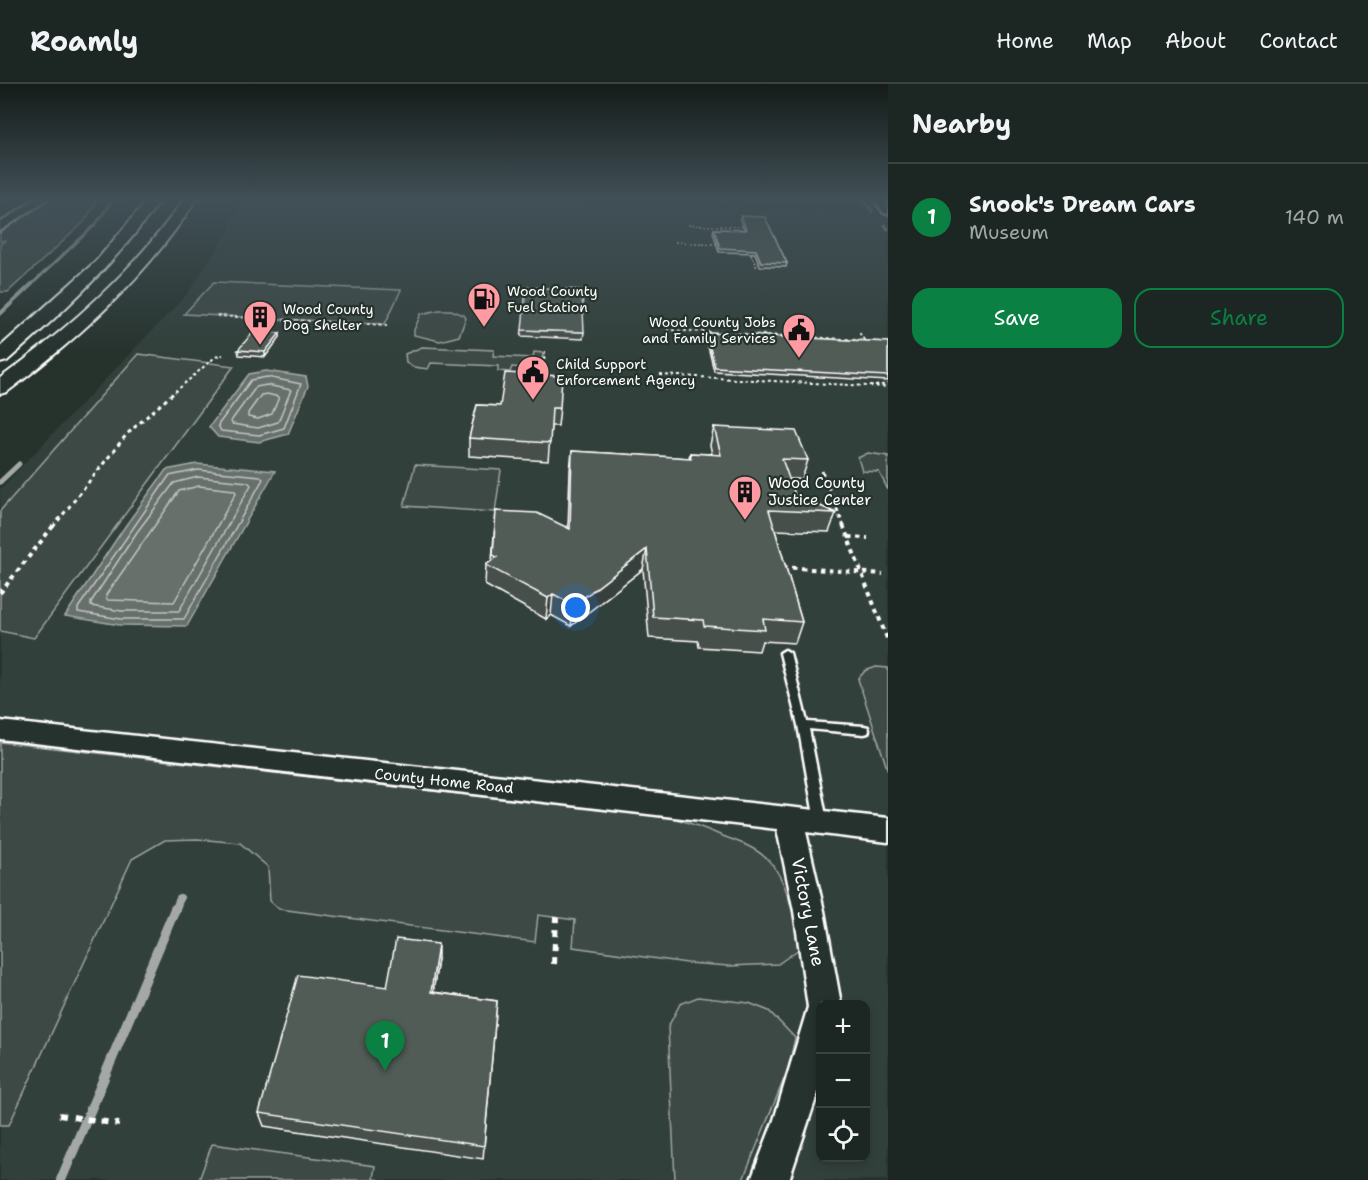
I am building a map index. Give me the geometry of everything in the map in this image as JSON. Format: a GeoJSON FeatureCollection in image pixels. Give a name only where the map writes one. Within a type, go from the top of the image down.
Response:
{"type":"FeatureCollection","features":[{"type":"Feature","properties":{"kind":"highway"},"geometry":{"type":"LineString","coordinates":[[0,357],[66,298],[114,250]]}},
{"type":"Feature","properties":{"kind":"highway"},"geometry":{"type":"LineString","coordinates":[[0,388],[102,307],[156,250]]}},
{"type":"Feature","properties":{"kind":"street","name":"County Home Road"},"geometry":{"type":"LineString","coordinates":[[0,730],[888,830]]}},
{"type":"Feature","properties":{"kind":"street","name":"Victory Lane"},"geometry":{"type":"LineString","coordinates":[[789,819],[809,911],[823,1000]]}},
{"type":"Feature","properties":{"kind":"street"},"geometry":{"type":"LineString","coordinates":[[770,1180],[806,1080],[816,1036]]}},
{"type":"Feature","properties":{"kind":"lane"},"geometry":{"type":"LineString","coordinates":[[785,653],[803,725],[821,821]]}},
{"type":"Feature","properties":{"kind":"lane"},"geometry":{"type":"LineString","coordinates":[[803,725],[864,730]]}},
{"type":"Feature","properties":{"kind":"path"},"geometry":{"type":"LineString","coordinates":[[751,254],[757,268]]}},
{"type":"Feature","properties":{"kind":"path"},"geometry":{"type":"LineString","coordinates":[[217,316],[387,325]]}},
{"type":"Feature","properties":{"kind":"path"},"geometry":{"type":"LineString","coordinates":[[667,322],[668,330],[864,340],[858,331]]}},
{"type":"Feature","properties":{"kind":"path"},"geometry":{"type":"LineString","coordinates":[[543,380],[545,349]]}},
{"type":"Feature","properties":{"kind":"path"},"geometry":{"type":"LineString","coordinates":[[0,593],[127,434],[215,357],[223,355]]}},
{"type":"Feature","properties":{"kind":"path"},"geometry":{"type":"LineString","coordinates":[[660,375],[888,386]]}},
{"type":"Feature","properties":{"kind":"path"},"geometry":{"type":"LineString","coordinates":[[822,471],[888,641]]}},
{"type":"Feature","properties":{"kind":"path"},"geometry":{"type":"LineString","coordinates":[[848,537],[868,538]]}},
{"type":"Feature","properties":{"kind":"path"},"geometry":{"type":"LineString","coordinates":[[773,566],[883,574]]}},
{"type":"Feature","properties":{"kind":"path"},"geometry":{"type":"LineString","coordinates":[[554,964],[556,917]]}},
{"type":"Feature","properties":{"kind":"path"},"geometry":{"type":"LineString","coordinates":[[59,1114],[119,1124]]}},
{"type":"Feature","properties":{"kind":"shaded area"},"geometry":{"type":"Polygon","coordinates":[[[0,250],[53,250],[8,292],[0,292],[0,250]]]}},
{"type":"Feature","properties":{"kind":"shaded area"},"geometry":{"type":"Polygon","coordinates":[[[216,250],[888,250],[888,1180],[0,1180],[0,489],[188,293],[216,250]]]}},
{"type":"Feature","properties":{"kind":"shaded area"},"geometry":{"type":"Polygon","coordinates":[[[214,282],[401,290],[385,324],[184,314],[214,282]]]}},
{"type":"Feature","properties":{"kind":"shaded area"},"geometry":{"type":"Polygon","coordinates":[[[451,310],[464,315],[466,318],[459,336],[440,341],[414,335],[421,314],[451,310]]]}},
{"type":"Feature","properties":{"kind":"shaded area"},"geometry":{"type":"Polygon","coordinates":[[[422,347],[494,350],[493,356],[533,358],[534,352],[543,353],[541,369],[512,367],[510,372],[498,371],[498,366],[431,363],[428,369],[413,367],[406,362],[405,354],[422,347]]]}},
{"type":"Feature","properties":{"kind":"shaded area"},"geometry":{"type":"Polygon","coordinates":[[[138,354],[234,366],[34,638],[0,631],[0,511],[138,354]]]}},
{"type":"Feature","properties":{"kind":"shaded area"},"geometry":{"type":"Polygon","coordinates":[[[868,453],[888,456],[888,490],[879,472],[862,471],[858,458],[868,453]]]}},
{"type":"Feature","properties":{"kind":"shaded area"},"geometry":{"type":"Polygon","coordinates":[[[415,465],[501,470],[495,512],[404,506],[415,465]]]}},
{"type":"Feature","properties":{"kind":"shaded area"},"geometry":{"type":"Polygon","coordinates":[[[876,667],[888,668],[888,771],[858,679],[865,671],[876,667]]]}},
{"type":"Feature","properties":{"kind":"shaded area"},"geometry":{"type":"Polygon","coordinates":[[[0,742],[672,818],[744,844],[756,850],[774,866],[785,888],[793,913],[799,949],[778,964],[729,966],[687,963],[573,947],[575,920],[538,915],[535,942],[279,909],[270,901],[268,867],[240,843],[197,839],[165,840],[132,859],[9,1125],[0,1125],[0,742]]]}},
{"type":"Feature","properties":{"kind":"shaded area"},"geometry":{"type":"Polygon","coordinates":[[[698,997],[749,1003],[769,1011],[795,1038],[788,1069],[743,1180],[675,1180],[668,1027],[680,1004],[698,997]]]}},
{"type":"Feature","properties":{"kind":"shaded area"},"geometry":{"type":"Polygon","coordinates":[[[212,1144],[375,1166],[373,1179],[380,1180],[199,1180],[212,1144]]]}},
{"type":"Feature","properties":{"kind":"water"},"geometry":{"type":"Polygon","coordinates":[[[266,371],[306,377],[308,386],[288,434],[259,442],[218,437],[209,427],[249,374],[266,371]]]}},
{"type":"Feature","properties":{"kind":"water"},"geometry":{"type":"Polygon","coordinates":[[[197,464],[275,471],[187,626],[120,625],[65,616],[166,470],[197,464]]]}},
{"type":"Feature","properties":{"kind":"building"},"geometry":{"type":"Polygon","coordinates":[[[756,250],[781,250],[787,263],[761,262],[756,250]]]}},
{"type":"Feature","properties":{"kind":"building"},"geometry":{"type":"Polygon","coordinates":[[[526,287],[582,290],[584,332],[522,330],[526,287]]]}},
{"type":"Feature","properties":{"kind":"building","name":"Wood County Dog Shelter"},"geometry":{"type":"Polygon","coordinates":[[[254,331],[280,333],[265,352],[238,350],[254,331]]]}},
{"type":"Feature","properties":{"kind":"building","name":"Wood County Jobs and Family Services"},"geometry":{"type":"Polygon","coordinates":[[[706,333],[888,342],[888,376],[715,367],[706,333]]]}},
{"type":"Feature","properties":{"kind":"building"},"geometry":{"type":"Polygon","coordinates":[[[505,373],[562,376],[560,408],[552,408],[550,443],[469,438],[477,405],[500,406],[505,373]]]}},
{"type":"Feature","properties":{"kind":"building","name":"Wood County Justice Center"},"geometry":{"type":"Polygon","coordinates":[[[714,427],[796,431],[808,460],[782,459],[795,495],[836,513],[769,510],[802,622],[763,619],[765,630],[704,626],[703,620],[653,617],[647,549],[574,605],[553,594],[548,598],[486,565],[497,557],[493,555],[496,511],[537,513],[570,529],[572,451],[691,458],[690,453],[721,455],[714,427]]]}},
{"type":"Feature","properties":{"kind":"building"},"geometry":{"type":"Polygon","coordinates":[[[396,939],[438,944],[431,992],[497,1001],[484,1146],[259,1113],[298,975],[387,987],[396,939]]]}},
{"type":"Feature","properties":{"kind":"waterway"},"geometry":{"type":"LineString","coordinates":[[31,285],[68,250]]}},
{"type":"Feature","properties":{"kind":"waterway"},"geometry":{"type":"LineString","coordinates":[[0,314],[33,283]]}},
{"type":"Feature","properties":{"kind":"waterway"},"geometry":{"type":"LineString","coordinates":[[0,482],[19,464]]}},
{"type":"Feature","properties":{"kind":"waterway"},"geometry":{"type":"LineString","coordinates":[[175,911],[180,898]]}},
{"type":"Feature","properties":{"kind":"waterway"},"geometry":{"type":"LineString","coordinates":[[61,1180],[175,909]]}},
{"type":"Feature","properties":{"kind":"place","name":"Wood County Fuel Station"},"geometry":{"type":"Point","coordinates":[484,328]}},
{"type":"Feature","properties":{"kind":"place","name":"Wood County Dog Shelter"},"geometry":{"type":"Point","coordinates":[260,346]}},
{"type":"Feature","properties":{"kind":"place","name":"Wood County Jobs and Family Services"},"geometry":{"type":"Point","coordinates":[799,359]}},
{"type":"Feature","properties":{"kind":"place","name":"Child Support Enforcement Agency"},"geometry":{"type":"Point","coordinates":[533,401]}},
{"type":"Feature","properties":{"kind":"place","name":"Wood County Justice Center"},"geometry":{"type":"Point","coordinates":[745,521]}},
{"type":"Feature","properties":{"kind":"place","name":"Snook's Dream Cars"},"geometry":{"type":"Point","coordinates":[385,1071]}}]}
